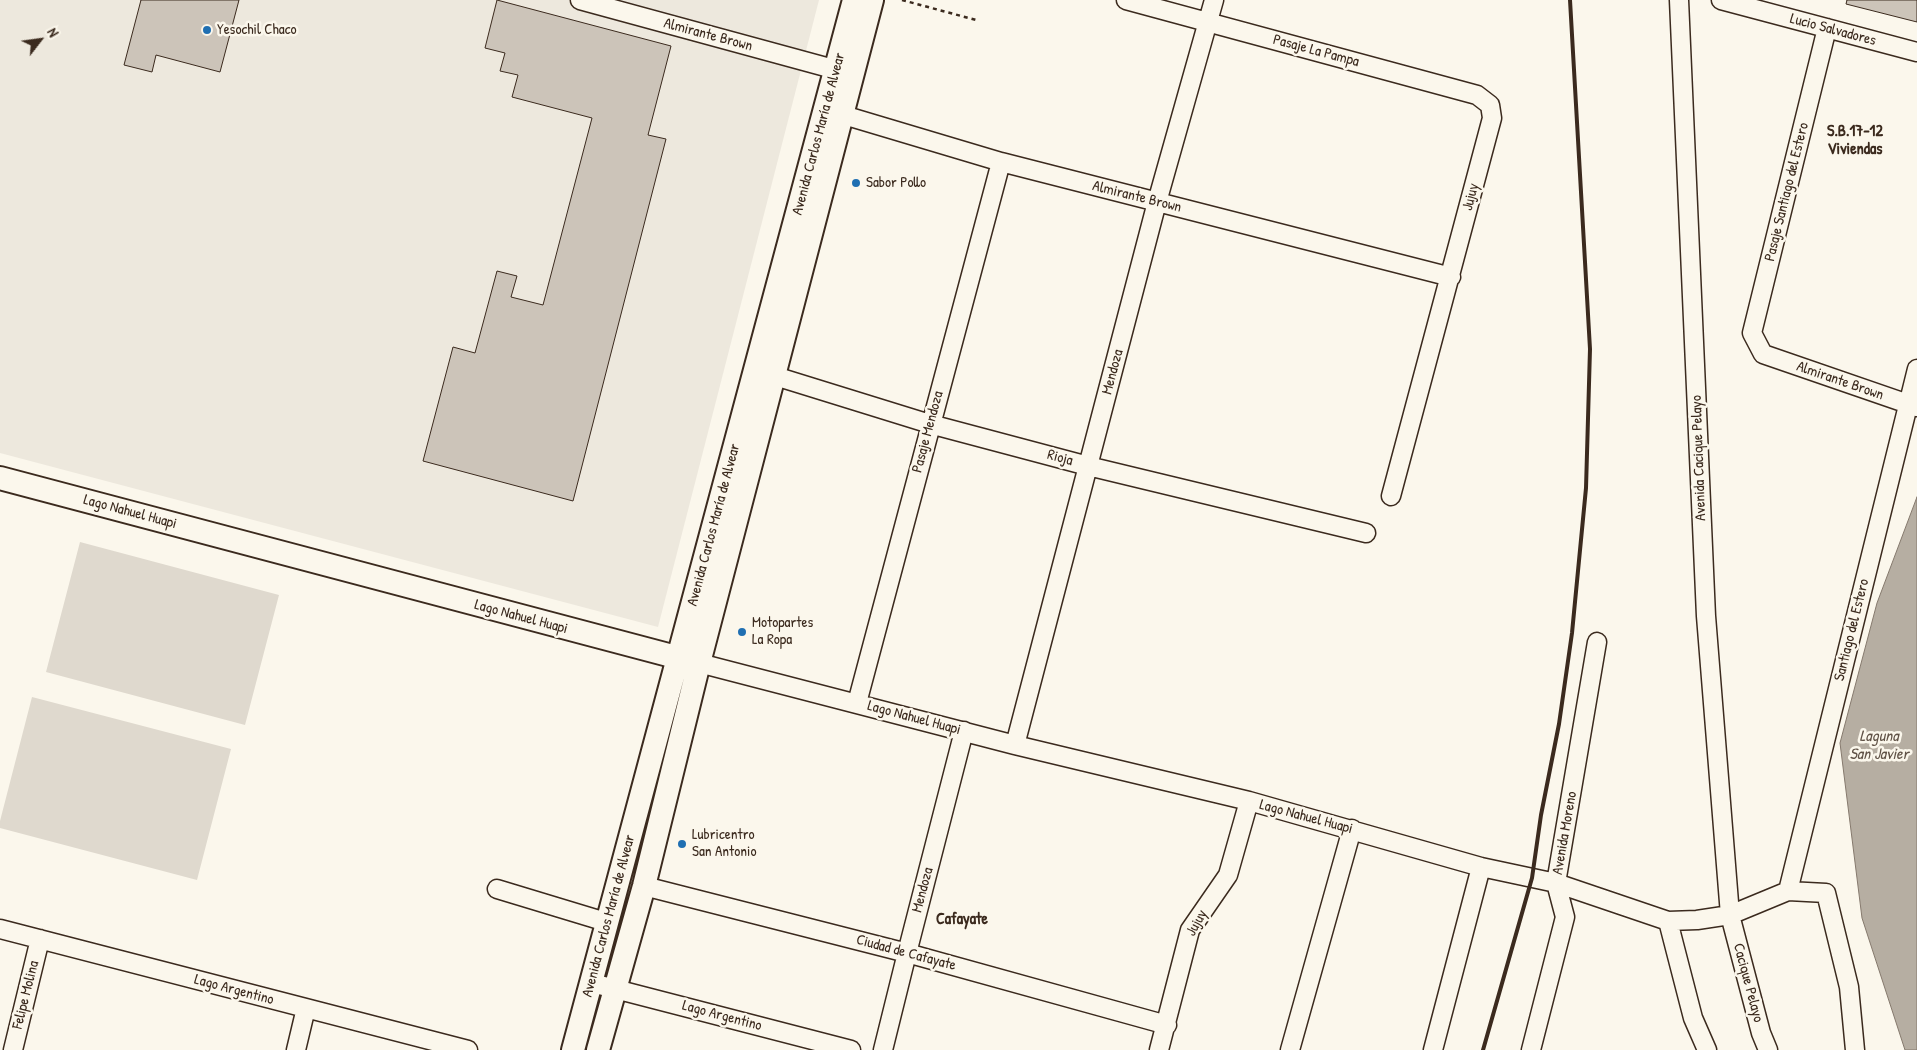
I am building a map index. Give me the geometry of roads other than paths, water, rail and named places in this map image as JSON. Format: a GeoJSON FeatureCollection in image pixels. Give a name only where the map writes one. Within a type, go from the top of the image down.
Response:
{"type":"FeatureCollection","features":[{"type":"Feature","properties":{"kind":"main road","name":"Avenida Carlos María de Alvear"},"geometry":{"type":"LineString","coordinates":[[834,112],[837,70],[854,0]]}},
{"type":"Feature","properties":{"kind":"main road","name":"Avenida Carlos María de Alvear"},"geometry":{"type":"LineString","coordinates":[[598,1050],[644,886],[699,664],[765,373],[834,112],[872,0]]}},
{"type":"Feature","properties":{"kind":"main road","name":"Avenida Carlos María de Alvear"},"geometry":{"type":"LineString","coordinates":[[573,1050],[677,658],[765,373]]}},
{"type":"Feature","properties":{"kind":"main road","name":"Lago Nahuel Huapi"},"geometry":{"type":"LineString","coordinates":[[0,478],[699,664]]}},
{"type":"Feature","properties":{"kind":"street","name":"Almirante Brown"},"geometry":{"type":"LineString","coordinates":[[580,0],[837,70]]}},
{"type":"Feature","properties":{"kind":"street","name":"Pasaje La Pampa"},"geometry":{"type":"LineString","coordinates":[[1126,0],[1477,95],[1490,105],[1492,118]]}},
{"type":"Feature","properties":{"kind":"street","name":"Mendoza"},"geometry":{"type":"LineString","coordinates":[[1015,745],[1157,202],[1214,0]]}},
{"type":"Feature","properties":{"kind":"street","name":"Avenida Cacique Pelayo"},"geometry":{"type":"LineString","coordinates":[[1679,0],[1706,616],[1730,915]]}},
{"type":"Feature","properties":{"kind":"street","name":"Lucio Salvadores"},"geometry":{"type":"LineString","coordinates":[[1721,0],[1751,4],[1827,28],[1917,52]]}},
{"type":"Feature","properties":{"kind":"street","name":"Pasaje Santiago del Estero"},"geometry":{"type":"LineString","coordinates":[[1763,354],[1752,333],[1827,28]]}},
{"type":"Feature","properties":{"kind":"street","name":"Almirante Brown"},"geometry":{"type":"LineString","coordinates":[[834,112],[1001,162],[1451,277]]}},
{"type":"Feature","properties":{"kind":"street","name":"Jujuy"},"geometry":{"type":"LineString","coordinates":[[1391,496],[1492,118]]}},
{"type":"Feature","properties":{"kind":"street","name":"Pasaje Mendoza"},"geometry":{"type":"LineString","coordinates":[[857,703],[1001,162]]}},
{"type":"Feature","properties":{"kind":"street","name":"Almirante Brown"},"geometry":{"type":"LineString","coordinates":[[1763,354],[1912,406]]}},
{"type":"Feature","properties":{"kind":"street","name":"Santiago del Estero"},"geometry":{"type":"LineString","coordinates":[[1788,891],[1912,406],[1917,369]]}},
{"type":"Feature","properties":{"kind":"street","name":"Rioja"},"geometry":{"type":"LineString","coordinates":[[765,373],[930,424],[1088,466],[1366,533]]}},
{"type":"Feature","properties":{"kind":"street","name":"Avenida Moreno"},"geometry":{"type":"LineString","coordinates":[[1531,1050],[1566,917],[1556,883],[1597,642]]}},
{"type":"Feature","properties":{"kind":"street","name":"Lago Nahuel Huapi"},"geometry":{"type":"LineString","coordinates":[[699,664],[1015,745],[1249,801],[1481,867],[1556,883],[1668,921],[1697,920],[1730,915],[1788,891],[1826,893],[1849,987],[1855,1050]]}},
{"type":"Feature","properties":{"kind":"street","name":"Mendoza"},"geometry":{"type":"LineString","coordinates":[[884,1050],[906,952],[964,731]]}},
{"type":"Feature","properties":{"kind":"street","name":"Jujuy"},"geometry":{"type":"LineString","coordinates":[[1159,1050],[1190,930],[1228,875],[1249,801]]}},
{"type":"Feature","properties":{"kind":"street"},"geometry":{"type":"LineString","coordinates":[[1290,1050],[1352,829]]}},
{"type":"Feature","properties":{"kind":"street"},"geometry":{"type":"LineString","coordinates":[[1433,1050],[1481,867]]}},
{"type":"Feature","properties":{"kind":"street","name":"Ciudad de Cafayate"},"geometry":{"type":"LineString","coordinates":[[644,886],[906,952],[1167,1025]]}},
{"type":"Feature","properties":{"kind":"street"},"geometry":{"type":"LineString","coordinates":[[497,889],[606,922]]}},
{"type":"Feature","properties":{"kind":"street","name":"Cacique Pelayo"},"geometry":{"type":"LineString","coordinates":[[1730,915],[1761,1033],[1768,1050]]}},
{"type":"Feature","properties":{"kind":"street"},"geometry":{"type":"LineString","coordinates":[[1668,921],[1694,1018],[1707,1050]]}},
{"type":"Feature","properties":{"kind":"street","name":"Lago Argentino"},"geometry":{"type":"LineString","coordinates":[[0,929],[468,1050]]}},
{"type":"Feature","properties":{"kind":"street","name":"Felipe Molina"},"geometry":{"type":"LineString","coordinates":[[13,1050],[40,940]]}},
{"type":"Feature","properties":{"kind":"street","name":"Lago Argentino"},"geometry":{"type":"LineString","coordinates":[[592,982],[851,1050]]}},
{"type":"Feature","properties":{"kind":"street"},"geometry":{"type":"LineString","coordinates":[[296,1050],[306,1008]]}},
{"type":"Feature","properties":{"kind":"water","name":"Laguna San Javier"},"geometry":{"type":"Polygon","coordinates":[[[1917,497],[1917,1050],[1905,1050],[1862,918],[1840,743],[1877,603],[1917,497]]]}},
{"type":"Feature","properties":{"kind":"railway"},"geometry":{"type":"LineString","coordinates":[[1483,1050],[1532,878],[1541,815],[1559,724],[1572,633],[1586,488],[1590,349],[1570,0]]}},
{"type":"Feature","properties":{"kind":"place","name":"Yesochil Chaco"},"geometry":{"type":"Point","coordinates":[207,30]}},
{"type":"Feature","properties":{"kind":"place","name":"Sabor Pollo"},"geometry":{"type":"Point","coordinates":[856,183]}},
{"type":"Feature","properties":{"kind":"place","name":"Motopartes La Ropa"},"geometry":{"type":"Point","coordinates":[742,632]}},
{"type":"Feature","properties":{"kind":"place","name":"Lubricentro San Antonio"},"geometry":{"type":"Point","coordinates":[682,844]}},
{"type":"Feature","properties":{"kind":"district","name":"S.B.17-12 Viviendas"},"geometry":{"type":"Point","coordinates":[1855,141]}},
{"type":"Feature","properties":{"kind":"district","name":"Cafayate"},"geometry":{"type":"Point","coordinates":[962,920]}}]}
